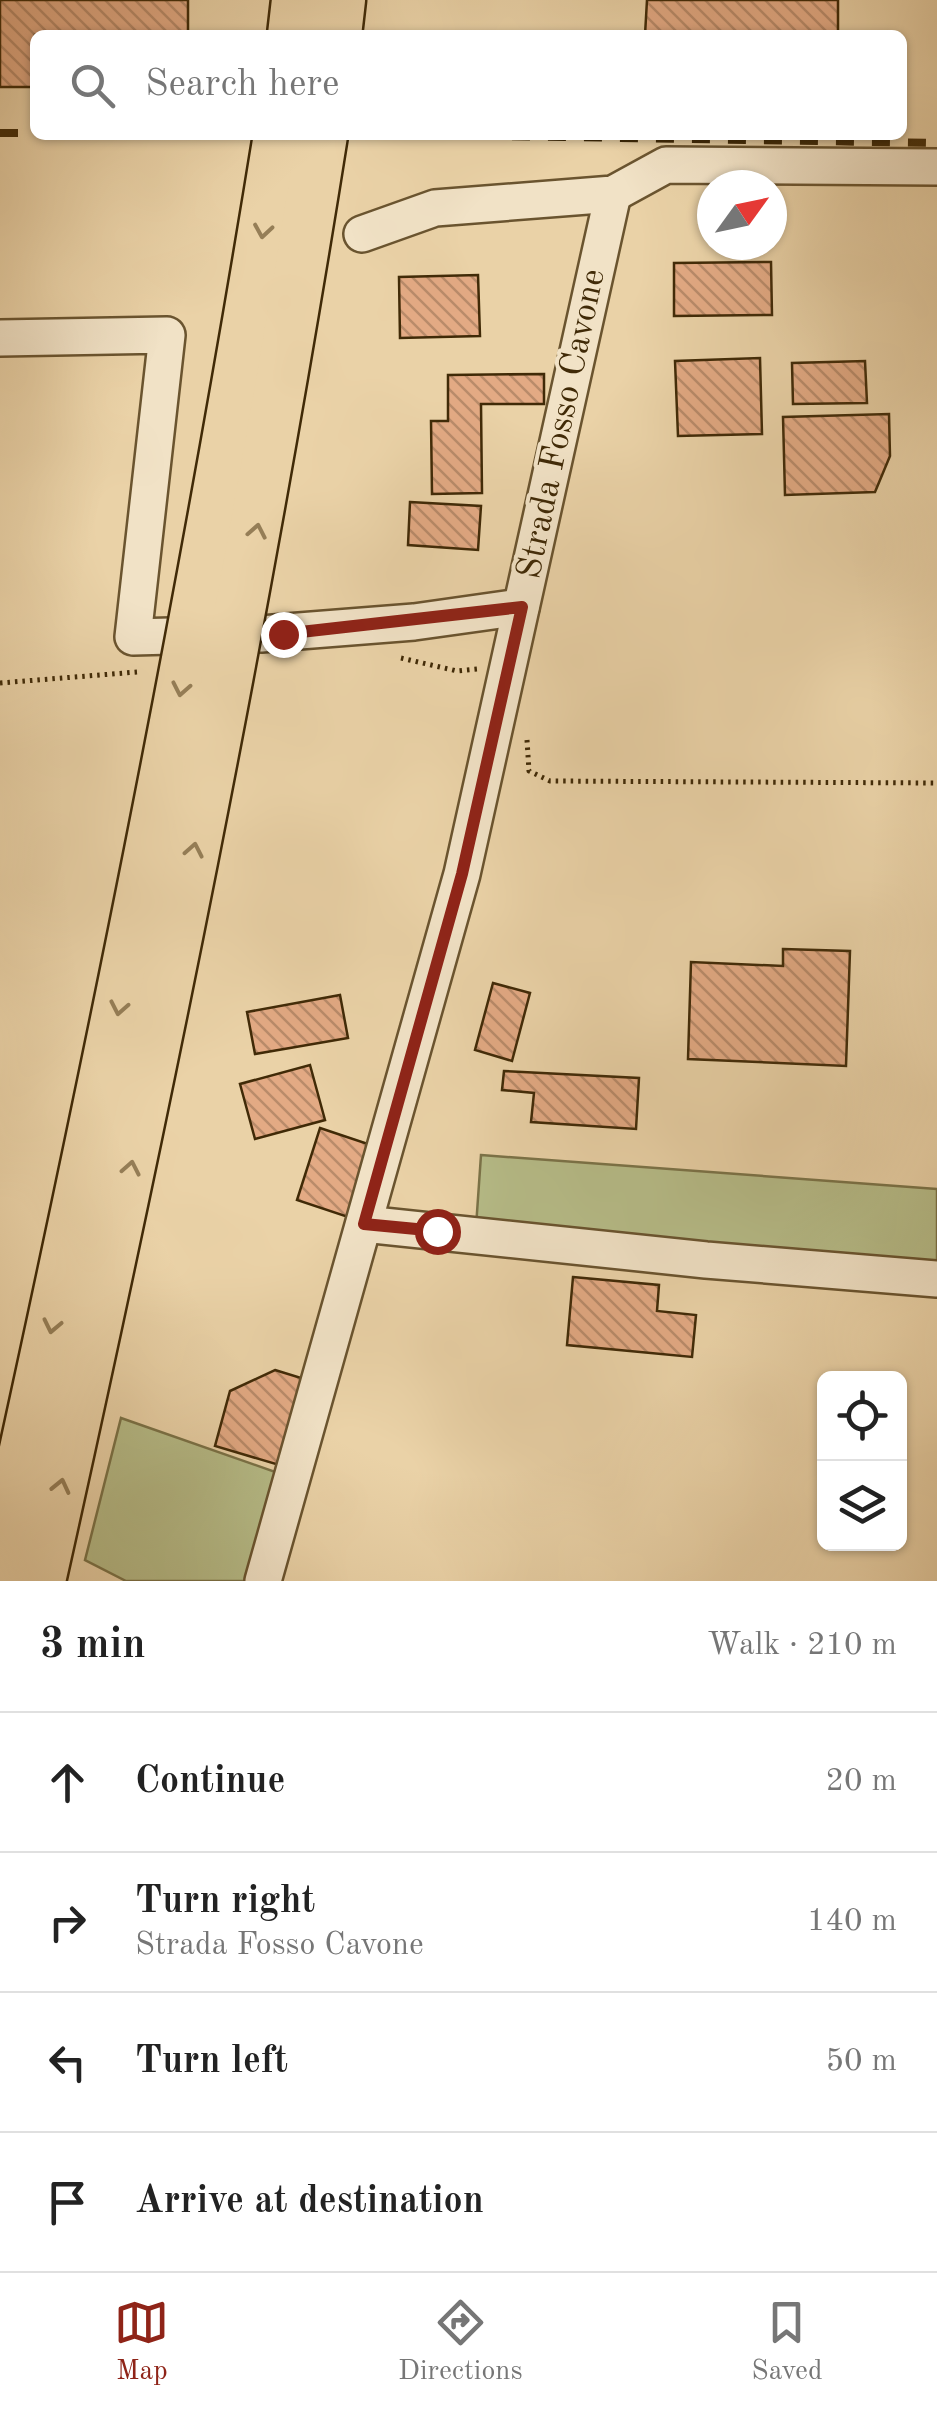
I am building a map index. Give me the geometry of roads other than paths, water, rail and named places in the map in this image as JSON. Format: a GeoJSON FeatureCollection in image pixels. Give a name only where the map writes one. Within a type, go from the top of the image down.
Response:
{"type":"FeatureCollection","features":[{"type":"Feature","properties":{"kind":"highway"},"geometry":{"type":"LineString","coordinates":[[294,30],[297,0]]}},
{"type":"Feature","properties":{"kind":"highway"},"geometry":{"type":"LineString","coordinates":[[337,30],[340,0]]}},
{"type":"Feature","properties":{"kind":"highway"},"geometry":{"type":"LineString","coordinates":[[0,1563],[86,1172],[225,464],[277,140]]}},
{"type":"Feature","properties":{"kind":"highway"},"geometry":{"type":"LineString","coordinates":[[40,1581],[128,1186],[265,490],[321,140]]}},
{"type":"Feature","properties":{"kind":"street"},"geometry":{"type":"LineString","coordinates":[[362,234],[436,208],[612,194],[666,164],[937,167]]}},
{"type":"Feature","properties":{"kind":"street","name":"Strada Fosso Cavone"},"geometry":{"type":"LineString","coordinates":[[262,1581],[462,874],[612,194]]}},
{"type":"Feature","properties":{"kind":"street"},"geometry":{"type":"LineString","coordinates":[[0,338],[167,335],[133,637],[170,636]]}},
{"type":"Feature","properties":{"kind":"street"},"geometry":{"type":"LineString","coordinates":[[261,634],[414,622],[522,607]]}},
{"type":"Feature","properties":{"kind":"street"},"geometry":{"type":"LineString","coordinates":[[364,1224],[706,1260],[937,1279]]}},
{"type":"Feature","properties":{"kind":"railway"},"geometry":{"type":"LineString","coordinates":[[0,133],[30,133]]}},
{"type":"Feature","properties":{"kind":"railway"},"geometry":{"type":"LineString","coordinates":[[751,140],[937,143]]}}]}
